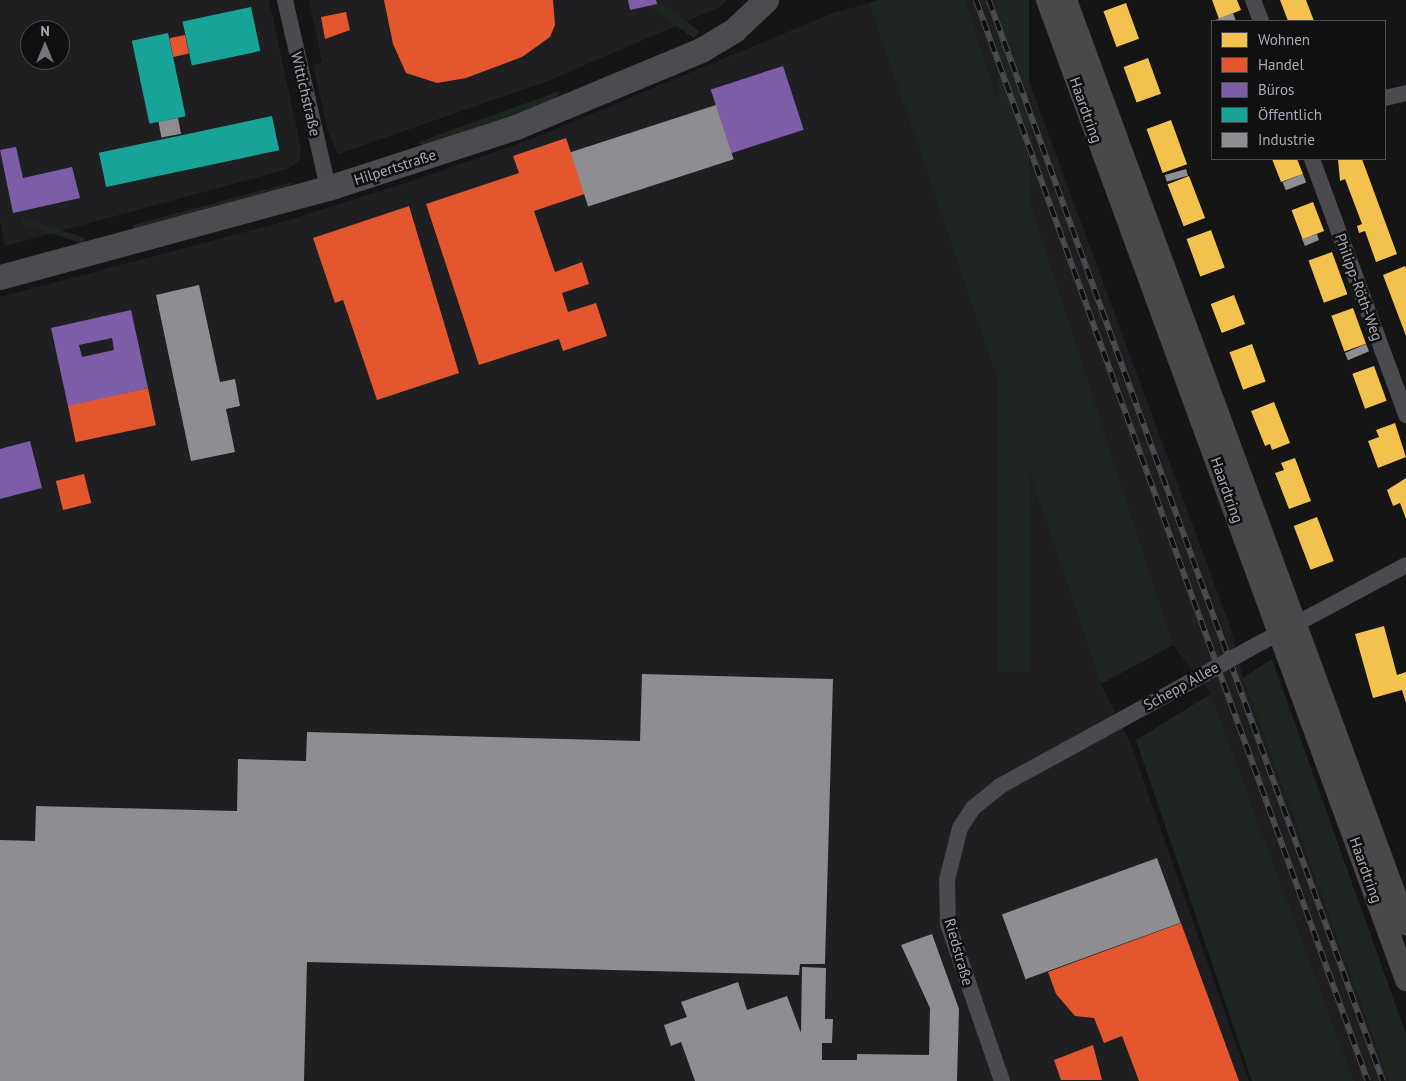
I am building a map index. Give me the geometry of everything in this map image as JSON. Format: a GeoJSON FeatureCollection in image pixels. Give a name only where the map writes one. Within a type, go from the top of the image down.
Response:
{"type":"FeatureCollection","features":[{"type":"Feature","properties":{"kind":"main road","name":"Hilpertstraße"},"geometry":{"type":"LineString","coordinates":[[0,277],[328,188],[516,127],[684,57],[734,30],[766,0]]}},
{"type":"Feature","properties":{"kind":"main road","name":"Haardtring"},"geometry":{"type":"LineString","coordinates":[[1047,0],[1288,628],[1406,924]]}},
{"type":"Feature","properties":{"kind":"main road","name":"Haardtring"},"geometry":{"type":"LineString","coordinates":[[1066,0],[1288,628],[1406,980]]}},
{"type":"Feature","properties":{"kind":"street","name":"Wittichstraße"},"geometry":{"type":"LineString","coordinates":[[285,0],[328,188]]}},
{"type":"Feature","properties":{"kind":"street"},"geometry":{"type":"LineString","coordinates":[[1253,0],[1261,20]]}},
{"type":"Feature","properties":{"kind":"street"},"geometry":{"type":"LineString","coordinates":[[1386,98],[1406,93]]}},
{"type":"Feature","properties":{"kind":"street","name":"Philipp-Röth-Weg"},"geometry":{"type":"LineString","coordinates":[[1312,160],[1406,415]]}},
{"type":"Feature","properties":{"kind":"street","name":"Schepp Allee"},"geometry":{"type":"LineString","coordinates":[[964,820],[1000,786],[1248,649],[1406,565]]}},
{"type":"Feature","properties":{"kind":"street","name":"Riedstraße"},"geometry":{"type":"LineString","coordinates":[[964,820],[948,868],[948,924],[1002,1081]]}},
{"type":"Feature","properties":{"kind":"shaded area"},"geometry":{"type":"Polygon","coordinates":[[[0,0],[269,0],[301,148],[299,161],[288,169],[5,246],[0,221],[0,0]]]}},
{"type":"Feature","properties":{"kind":"shaded area"},"geometry":{"type":"Polygon","coordinates":[[[309,0],[727,0],[718,8],[548,81],[338,154],[328,132],[313,65],[322,62],[309,0]]]}},
{"type":"Feature","properties":{"kind":"shaded area"},"geometry":{"type":"Polygon","coordinates":[[[641,0],[656,0],[699,31],[694,38],[641,0]]]}},
{"type":"Feature","properties":{"kind":"shaded area"},"geometry":{"type":"Polygon","coordinates":[[[876,0],[965,0],[971,18],[1173,645],[1101,684],[869,3],[876,0]]]}},
{"type":"Feature","properties":{"kind":"shaded area"},"geometry":{"type":"Polygon","coordinates":[[[965,0],[999,0],[1231,629],[1243,678],[1389,1081],[1354,1081],[1211,694],[1173,645],[965,0]]]}},
{"type":"Feature","properties":{"kind":"shaded area"},"geometry":{"type":"Polygon","coordinates":[[[998,0],[1029,0],[1029,671],[998,671],[998,0]]]}},
{"type":"Feature","properties":{"kind":"shaded area"},"geometry":{"type":"Polygon","coordinates":[[[869,3],[1101,684],[1130,742],[1249,1081],[0,1081],[0,297],[279,223],[418,179],[534,138],[833,13],[869,3]]]}},
{"type":"Feature","properties":{"kind":"shaded area"},"geometry":{"type":"Polygon","coordinates":[[[560,91],[555,99],[505,119],[423,146],[419,142],[560,91]]]}},
{"type":"Feature","properties":{"kind":"shaded area"},"geometry":{"type":"Polygon","coordinates":[[[293,182],[290,188],[135,231],[133,225],[293,182]]]}},
{"type":"Feature","properties":{"kind":"shaded area"},"geometry":{"type":"Polygon","coordinates":[[[23,218],[85,238],[83,244],[21,224],[23,218]]]}},
{"type":"Feature","properties":{"kind":"shaded area"},"geometry":{"type":"Polygon","coordinates":[[[1272,659],[1406,1034],[1406,1081],[1389,1081],[1243,678],[1272,659]]]}},
{"type":"Feature","properties":{"kind":"shaded area"},"geometry":{"type":"Polygon","coordinates":[[[1211,694],[1354,1081],[1252,1081],[1136,740],[1211,694]]]}},
{"type":"Feature","properties":{"kind":"building: Wohnen"},"geometry":{"type":"Polygon","coordinates":[[[1212,0],[1237,0],[1241,10],[1219,19],[1212,0]]]}},
{"type":"Feature","properties":{"kind":"building: Wohnen"},"geometry":{"type":"Polygon","coordinates":[[[1280,0],[1306,0],[1314,20],[1288,20],[1280,0]]]}},
{"type":"Feature","properties":{"kind":"building: Wohnen"},"geometry":{"type":"Polygon","coordinates":[[[1126,3],[1139,39],[1116,47],[1103,11],[1126,3]]]}},
{"type":"Feature","properties":{"kind":"building: Wohnen"},"geometry":{"type":"Polygon","coordinates":[[[1148,58],[1161,94],[1137,103],[1124,67],[1148,58]]]}},
{"type":"Feature","properties":{"kind":"building: Wohnen"},"geometry":{"type":"Polygon","coordinates":[[[1171,120],[1187,164],[1163,173],[1147,129],[1171,120]]]}},
{"type":"Feature","properties":{"kind":"building: Wohnen"},"geometry":{"type":"Polygon","coordinates":[[[1272,160],[1297,160],[1303,174],[1281,182],[1272,160]]]}},
{"type":"Feature","properties":{"kind":"building: Wohnen"},"geometry":{"type":"Polygon","coordinates":[[[1338,160],[1362,160],[1397,254],[1376,262],[1365,231],[1359,233],[1357,226],[1362,224],[1345,179],[1340,181],[1338,160]]]}},
{"type":"Feature","properties":{"kind":"building: Wohnen"},"geometry":{"type":"Polygon","coordinates":[[[1189,176],[1205,218],[1184,226],[1168,184],[1189,176]]]}},
{"type":"Feature","properties":{"kind":"building: Wohnen"},"geometry":{"type":"Polygon","coordinates":[[[1313,202],[1324,231],[1303,239],[1292,210],[1313,202]]]}},
{"type":"Feature","properties":{"kind":"building: Wohnen"},"geometry":{"type":"Polygon","coordinates":[[[1211,230],[1225,268],[1200,276],[1187,239],[1211,230]]]}},
{"type":"Feature","properties":{"kind":"building: Wohnen"},"geometry":{"type":"Polygon","coordinates":[[[1332,252],[1347,294],[1324,303],[1309,261],[1332,252]]]}},
{"type":"Feature","properties":{"kind":"building: Wohnen"},"geometry":{"type":"Polygon","coordinates":[[[1405,266],[1406,268],[1406,336],[1383,275],[1405,266]]]}},
{"type":"Feature","properties":{"kind":"building: Wohnen"},"geometry":{"type":"Polygon","coordinates":[[[1234,295],[1245,324],[1222,333],[1211,304],[1234,295]]]}},
{"type":"Feature","properties":{"kind":"building: Wohnen"},"geometry":{"type":"Polygon","coordinates":[[[1353,308],[1366,344],[1344,352],[1331,316],[1353,308]]]}},
{"type":"Feature","properties":{"kind":"building: Wohnen"},"geometry":{"type":"Polygon","coordinates":[[[1252,344],[1266,382],[1243,390],[1229,352],[1252,344]]]}},
{"type":"Feature","properties":{"kind":"building: Wohnen"},"geometry":{"type":"Polygon","coordinates":[[[1374,366],[1387,401],[1365,409],[1352,374],[1374,366]]]}},
{"type":"Feature","properties":{"kind":"building: Wohnen"},"geometry":{"type":"Polygon","coordinates":[[[1274,402],[1290,443],[1272,450],[1270,444],[1265,446],[1251,411],[1274,402]]]}},
{"type":"Feature","properties":{"kind":"building: Wohnen"},"geometry":{"type":"Polygon","coordinates":[[[1395,423],[1406,457],[1378,468],[1368,441],[1379,437],[1376,430],[1395,423]]]}},
{"type":"Feature","properties":{"kind":"building: Wohnen"},"geometry":{"type":"Polygon","coordinates":[[[1295,458],[1311,501],[1289,509],[1275,473],[1284,470],[1281,463],[1295,458]]]}},
{"type":"Feature","properties":{"kind":"building: Wohnen"},"geometry":{"type":"Polygon","coordinates":[[[1406,478],[1406,519],[1400,503],[1393,506],[1387,490],[1406,478]]]}},
{"type":"Feature","properties":{"kind":"building: Wohnen"},"geometry":{"type":"Polygon","coordinates":[[[1317,517],[1334,561],[1311,570],[1294,526],[1317,517]]]}},
{"type":"Feature","properties":{"kind":"building: Wohnen"},"geometry":{"type":"Polygon","coordinates":[[[1384,626],[1397,675],[1406,672],[1406,703],[1402,690],[1373,698],[1355,634],[1384,626]]]}},
{"type":"Feature","properties":{"kind":"building: Handel"},"geometry":{"type":"Polygon","coordinates":[[[384,0],[553,0],[555,25],[550,37],[522,57],[466,78],[437,83],[406,73],[393,44],[384,0]]]}},
{"type":"Feature","properties":{"kind":"building: Handel"},"geometry":{"type":"Polygon","coordinates":[[[346,12],[350,30],[325,39],[321,17],[346,12]]]}},
{"type":"Feature","properties":{"kind":"building: Handel"},"geometry":{"type":"Polygon","coordinates":[[[185,35],[189,54],[173,57],[169,38],[185,35]]]}},
{"type":"Feature","properties":{"kind":"building: Handel"},"geometry":{"type":"Polygon","coordinates":[[[566,138],[585,194],[534,211],[555,272],[582,262],[589,284],[562,293],[568,312],[596,303],[607,336],[563,351],[559,339],[479,365],[426,204],[519,173],[513,156],[566,138]]]}},
{"type":"Feature","properties":{"kind":"building: Handel"},"geometry":{"type":"Polygon","coordinates":[[[409,206],[459,373],[377,400],[343,300],[335,303],[313,238],[409,206]]]}},
{"type":"Feature","properties":{"kind":"building: Handel"},"geometry":{"type":"Polygon","coordinates":[[[148,388],[156,425],[76,442],[68,405],[148,388]]]}},
{"type":"Feature","properties":{"kind":"building: Handel"},"geometry":{"type":"Polygon","coordinates":[[[84,474],[91,503],[63,510],[56,481],[84,474]]]}},
{"type":"Feature","properties":{"kind":"building: Handel"},"geometry":{"type":"Polygon","coordinates":[[[1181,923],[1239,1081],[1139,1081],[1122,1036],[1104,1043],[1094,1018],[1075,1016],[1056,994],[1048,972],[1181,923]]]}},
{"type":"Feature","properties":{"kind":"building: Handel"},"geometry":{"type":"Polygon","coordinates":[[[1093,1045],[1102,1080],[1061,1080],[1054,1060],[1093,1045]]]}},
{"type":"Feature","properties":{"kind":"building: Büros"},"geometry":{"type":"Polygon","coordinates":[[[628,0],[656,0],[657,4],[630,10],[628,0]]]}},
{"type":"Feature","properties":{"kind":"building: Büros"},"geometry":{"type":"Polygon","coordinates":[[[783,66],[804,130],[731,153],[711,89],[783,66]]]}},
{"type":"Feature","properties":{"kind":"building: Büros"},"geometry":{"type":"Polygon","coordinates":[[[16,147],[23,178],[72,167],[80,198],[13,213],[0,150],[16,147]]]}},
{"type":"Feature","properties":{"kind":"building: Büros"},"geometry":{"type":"Polygon","coordinates":[[[131,310],[148,388],[68,406],[51,328],[131,310]],[[112,338],[79,345],[82,357],[114,350],[112,338]]]}},
{"type":"Feature","properties":{"kind":"building: Büros"},"geometry":{"type":"Polygon","coordinates":[[[30,441],[42,488],[0,499],[0,449],[30,441]]]}},
{"type":"Feature","properties":{"kind":"building: Öffentlich"},"geometry":{"type":"Polygon","coordinates":[[[251,7],[260,51],[192,66],[183,22],[251,7]]]}},
{"type":"Feature","properties":{"kind":"building: Öffentlich"},"geometry":{"type":"Polygon","coordinates":[[[168,33],[186,116],[149,124],[132,41],[168,33]]]}},
{"type":"Feature","properties":{"kind":"building: Öffentlich"},"geometry":{"type":"Polygon","coordinates":[[[272,116],[279,150],[106,187],[99,153],[272,116]]]}},
{"type":"Feature","properties":{"kind":"building: Industrie"},"geometry":{"type":"Polygon","coordinates":[[[1233,13],[1236,20],[1216,20],[1233,13]]]}},
{"type":"Feature","properties":{"kind":"building: Industrie"},"geometry":{"type":"Polygon","coordinates":[[[716,105],[734,159],[588,206],[570,152],[716,105]]]}},
{"type":"Feature","properties":{"kind":"building: Industrie"},"geometry":{"type":"Polygon","coordinates":[[[178,118],[181,134],[161,138],[158,122],[178,118]]]}},
{"type":"Feature","properties":{"kind":"building: Industrie"},"geometry":{"type":"Polygon","coordinates":[[[1186,169],[1188,176],[1167,182],[1165,175],[1186,169]]]}},
{"type":"Feature","properties":{"kind":"building: Industrie"},"geometry":{"type":"Polygon","coordinates":[[[1303,174],[1306,182],[1286,190],[1282,182],[1303,174]]]}},
{"type":"Feature","properties":{"kind":"building: Industrie"},"geometry":{"type":"Polygon","coordinates":[[[1317,234],[1319,240],[1305,246],[1302,239],[1317,234]]]}},
{"type":"Feature","properties":{"kind":"building: Industrie"},"geometry":{"type":"Polygon","coordinates":[[[199,285],[220,382],[235,379],[240,406],[226,409],[235,452],[191,461],[156,295],[199,285]]]}},
{"type":"Feature","properties":{"kind":"building: Industrie"},"geometry":{"type":"Polygon","coordinates":[[[1366,344],[1369,351],[1348,360],[1345,353],[1366,344]]]}},
{"type":"Feature","properties":{"kind":"building: Industrie"},"geometry":{"type":"Polygon","coordinates":[[[642,674],[833,679],[825,964],[800,964],[799,975],[307,962],[304,1081],[0,1081],[0,840],[35,841],[36,806],[237,811],[238,759],[306,761],[307,732],[640,741],[642,674]]]}},
{"type":"Feature","properties":{"kind":"building: Industrie"},"geometry":{"type":"Polygon","coordinates":[[[1157,858],[1181,923],[1026,979],[1002,914],[1157,858]]]}},
{"type":"Feature","properties":{"kind":"building: Industrie"},"geometry":{"type":"Polygon","coordinates":[[[932,934],[959,1009],[957,1081],[695,1081],[681,1042],[671,1046],[664,1025],[687,1017],[681,1002],[738,982],[747,1010],[787,996],[801,1033],[802,967],[826,968],[825,1019],[833,1019],[832,1043],[822,1043],[822,1060],[857,1060],[857,1054],[929,1055],[930,1008],[901,945],[932,934]]]}},
{"type":"Feature","properties":{"kind":"railway"},"geometry":{"type":"LineString","coordinates":[[976,0],[1368,1081]]}},
{"type":"Feature","properties":{"kind":"railway"},"geometry":{"type":"LineString","coordinates":[[989,0],[1383,1081]]}}]}
